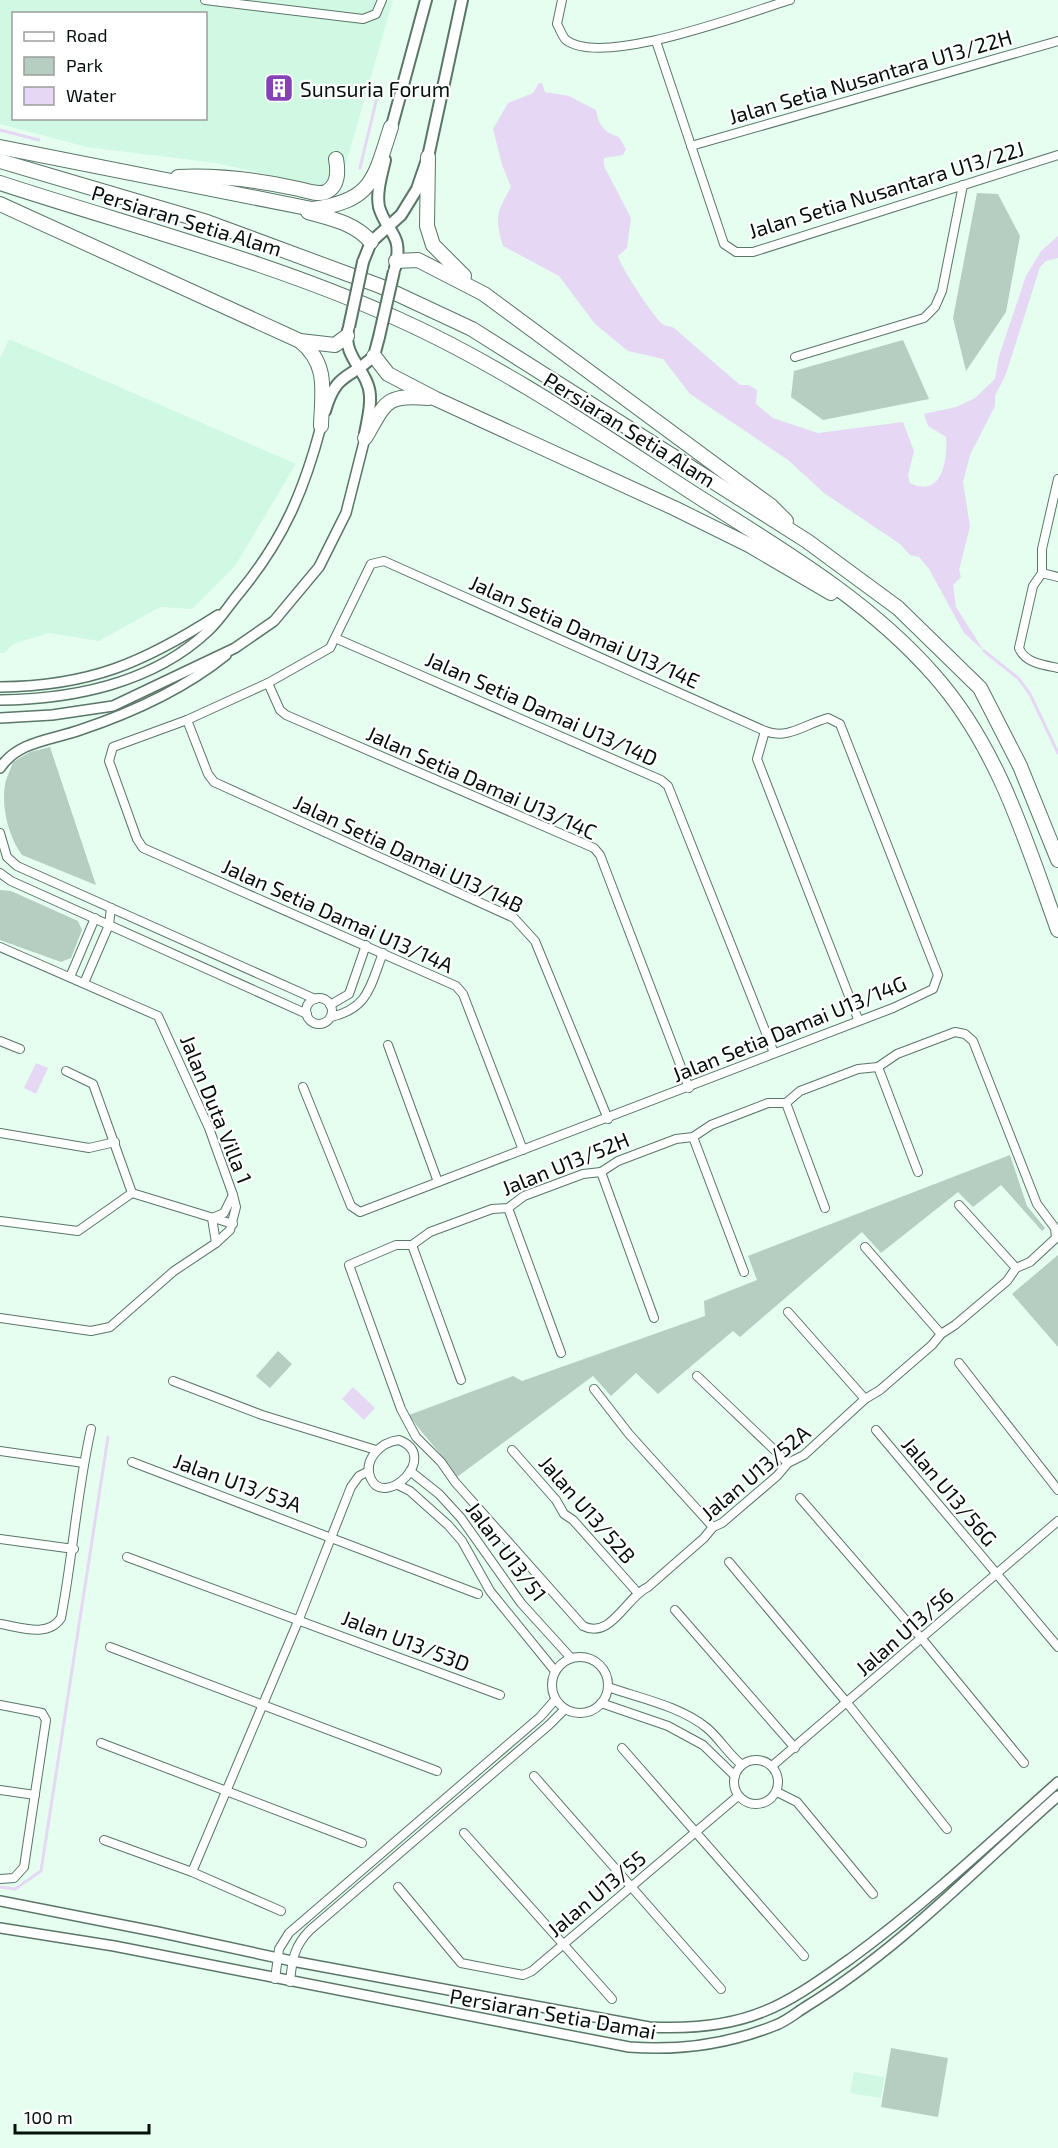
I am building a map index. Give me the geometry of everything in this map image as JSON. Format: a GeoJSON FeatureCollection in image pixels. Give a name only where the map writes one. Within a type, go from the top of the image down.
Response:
{"type":"FeatureCollection","features":[{"type":"Feature","properties":{"kind":"highway"},"geometry":{"type":"LineString","coordinates":[[0,147],[109,171],[158,177],[312,209],[338,206],[355,198],[366,189],[376,174],[391,127]]}},
{"type":"Feature","properties":{"kind":"highway"},"geometry":{"type":"LineString","coordinates":[[429,157],[427,226],[433,245],[445,260],[484,294],[771,506],[807,541]]}},
{"type":"Feature","properties":{"kind":"highway"},"geometry":{"type":"LineString","coordinates":[[158,177],[214,175],[256,180],[321,193],[333,187],[337,178],[336,159]]}},
{"type":"Feature","properties":{"kind":"highway","name":"Persiaran Setia Alam"},"geometry":{"type":"LineString","coordinates":[[0,161],[207,222],[380,286],[472,329],[807,541],[898,608],[980,688],[1020,766],[1058,860]]}},
{"type":"Feature","properties":{"kind":"highway","name":"Persiaran Setia Alam"},"geometry":{"type":"LineString","coordinates":[[0,183],[255,262],[401,320],[492,369],[580,422],[830,582],[884,625],[935,676],[977,734],[1002,780],[1058,930]]}},
{"type":"Feature","properties":{"kind":"highway"},"geometry":{"type":"LineString","coordinates":[[272,202],[349,224],[362,231],[372,242]]}},
{"type":"Feature","properties":{"kind":"highway"},"geometry":{"type":"LineString","coordinates":[[0,204],[300,341],[324,346],[334,345],[348,331]]}},
{"type":"Feature","properties":{"kind":"highway"},"geometry":{"type":"LineString","coordinates":[[395,266],[418,260],[484,294]]}},
{"type":"Feature","properties":{"kind":"highway"},"geometry":{"type":"LineString","coordinates":[[300,341],[310,349],[322,368],[321,426]]}},
{"type":"Feature","properties":{"kind":"highway"},"geometry":{"type":"LineString","coordinates":[[374,356],[388,374],[436,399],[749,545],[884,625]]}},
{"type":"Feature","properties":{"kind":"highway"},"geometry":{"type":"LineString","coordinates":[[365,438],[390,400],[402,396],[436,399]]}},
{"type":"Feature","properties":{"kind":"main road"},"geometry":{"type":"LineString","coordinates":[[321,426],[331,390],[344,376],[374,356],[379,337],[395,266],[397,240],[378,199],[391,127],[426,0]]}},
{"type":"Feature","properties":{"kind":"main road"},"geometry":{"type":"LineString","coordinates":[[365,438],[370,396],[367,381],[349,350],[348,331],[363,262],[372,242],[409,205],[429,157],[462,0]]}},
{"type":"Feature","properties":{"kind":"street"},"geometry":{"type":"LineString","coordinates":[[205,0],[363,19],[373,18],[382,0]]}},
{"type":"Feature","properties":{"kind":"street"},"geometry":{"type":"LineString","coordinates":[[562,0],[557,24],[565,39],[576,45],[604,49],[656,41],[790,0]]}},
{"type":"Feature","properties":{"kind":"street","name":"Jalan Setia Nusantara U13/22J"},"geometry":{"type":"LineString","coordinates":[[656,41],[724,244],[736,252],[753,252],[1058,155]]}},
{"type":"Feature","properties":{"kind":"street","name":"Jalan Setia Nusantara U13/22H"},"geometry":{"type":"LineString","coordinates":[[691,146],[1058,41]]}},
{"type":"Feature","properties":{"kind":"street"},"geometry":{"type":"LineString","coordinates":[[795,357],[924,318],[935,307],[942,291],[963,185]]}},
{"type":"Feature","properties":{"kind":"street"},"geometry":{"type":"LineString","coordinates":[[0,700],[64,696],[141,674],[176,655],[208,631],[279,539],[297,503],[321,426]]}},
{"type":"Feature","properties":{"kind":"street"},"geometry":{"type":"LineString","coordinates":[[0,768],[7,758],[32,744],[80,730],[202,674],[274,621],[319,567],[346,513],[365,438]]}},
{"type":"Feature","properties":{"kind":"street"},"geometry":{"type":"LineString","coordinates":[[1058,480],[1042,549],[1042,573],[1033,586],[1019,641],[1022,654],[1039,663],[1058,668]]}},
{"type":"Feature","properties":{"kind":"street","name":"Jalan Setia Damai U13/14E"},"geometry":{"type":"LineString","coordinates":[[335,638],[370,564],[376,561],[391,563],[765,731]]}},
{"type":"Feature","properties":{"kind":"street"},"geometry":{"type":"LineString","coordinates":[[1042,573],[1058,577]]}},
{"type":"Feature","properties":{"kind":"street"},"geometry":{"type":"LineString","coordinates":[[0,687],[41,686],[73,681],[119,669],[184,638],[225,610]]}},
{"type":"Feature","properties":{"kind":"street"},"geometry":{"type":"LineString","coordinates":[[187,720],[268,683],[330,648],[335,638]]}},
{"type":"Feature","properties":{"kind":"street","name":"Jalan Setia Damai U13/14D"},"geometry":{"type":"LineString","coordinates":[[335,638],[539,725],[661,780],[668,786],[774,1053]]}},
{"type":"Feature","properties":{"kind":"street"},"geometry":{"type":"LineString","coordinates":[[0,718],[52,715],[113,706],[235,648]]}},
{"type":"Feature","properties":{"kind":"street","name":"Jalan Setia Damai U13/14C"},"geometry":{"type":"LineString","coordinates":[[268,683],[280,710],[286,715],[594,848],[600,855],[688,1088]]}},
{"type":"Feature","properties":{"kind":"street","name":"Jalan Setia Damai U13/14G"},"geometry":{"type":"LineString","coordinates":[[303,1087],[351,1206],[356,1211],[365,1212],[438,1182],[688,1088],[858,1019],[893,1008],[933,989],[938,975],[840,724],[828,718],[788,734],[778,736],[765,731]]}},
{"type":"Feature","properties":{"kind":"street","name":"Jalan Setia Damai U13/14A"},"geometry":{"type":"LineString","coordinates":[[187,720],[113,747],[109,761],[137,839],[143,848],[456,986],[463,994],[523,1150]]}},
{"type":"Feature","properties":{"kind":"street","name":"Jalan Setia Damai U13/14B"},"geometry":{"type":"LineString","coordinates":[[187,720],[208,774],[214,782],[514,918],[525,927],[535,941],[608,1119]]}},
{"type":"Feature","properties":{"kind":"street"},"geometry":{"type":"LineString","coordinates":[[765,731],[757,759],[858,1019]]}},
{"type":"Feature","properties":{"kind":"street"},"geometry":{"type":"LineString","coordinates":[[0,833],[4,859],[276,982],[315,999],[323,999],[330,1005],[331,1017]]}},
{"type":"Feature","properties":{"kind":"street"},"geometry":{"type":"LineString","coordinates":[[0,873],[307,1014],[311,1021],[318,1024],[326,1023],[331,1017],[357,1008],[367,993],[383,953]]}},
{"type":"Feature","properties":{"kind":"street"},"geometry":{"type":"LineString","coordinates":[[84,983],[109,925],[111,908]]}},
{"type":"Feature","properties":{"kind":"street"},"geometry":{"type":"LineString","coordinates":[[70,977],[95,918]]}},
{"type":"Feature","properties":{"kind":"street"},"geometry":{"type":"LineString","coordinates":[[330,1005],[349,994],[366,945]]}},
{"type":"Feature","properties":{"kind":"street","name":"Jalan Duta Villa 1"},"geometry":{"type":"LineString","coordinates":[[0,947],[158,1016],[209,1128],[233,1195],[236,1207],[232,1224]]}},
{"type":"Feature","properties":{"kind":"street"},"geometry":{"type":"LineString","coordinates":[[269,997],[275,994],[276,982]]}},
{"type":"Feature","properties":{"kind":"street"},"geometry":{"type":"LineString","coordinates":[[307,1014],[309,1004],[315,999]]}},
{"type":"Feature","properties":{"kind":"street","name":"Jalan U13/52H"},"geometry":{"type":"LineString","coordinates":[[416,1437],[401,1409],[349,1265],[396,1245],[412,1245],[430,1232],[492,1209],[508,1208],[524,1196],[583,1174],[601,1172],[618,1161],[676,1139],[693,1137],[711,1125],[768,1103],[786,1103],[800,1091],[858,1069],[878,1067],[897,1054],[955,1032],[965,1034],[973,1041],[1011,1141]]}},
{"type":"Feature","properties":{"kind":"street"},"geometry":{"type":"LineString","coordinates":[[0,1041],[20,1048]]}},
{"type":"Feature","properties":{"kind":"street"},"geometry":{"type":"LineString","coordinates":[[387,1045],[438,1182]]}},
{"type":"Feature","properties":{"kind":"street"},"geometry":{"type":"LineString","coordinates":[[878,1067],[918,1172]]}},
{"type":"Feature","properties":{"kind":"street"},"geometry":{"type":"LineString","coordinates":[[66,1071],[93,1084],[132,1193]]}},
{"type":"Feature","properties":{"kind":"street"},"geometry":{"type":"LineString","coordinates":[[786,1103],[825,1208]]}},
{"type":"Feature","properties":{"kind":"street"},"geometry":{"type":"LineString","coordinates":[[0,1133],[90,1148],[115,1142]]}},
{"type":"Feature","properties":{"kind":"street"},"geometry":{"type":"LineString","coordinates":[[693,1137],[744,1272]]}},
{"type":"Feature","properties":{"kind":"street","name":"Jalan U13/52A"},"geometry":{"type":"LineString","coordinates":[[416,1437],[441,1462],[455,1482],[583,1626],[595,1630],[605,1626],[630,1604],[637,1592],[656,1580],[704,1538],[713,1527],[722,1523],[759,1492],[789,1463],[804,1455],[865,1399],[897,1375],[941,1334],[1007,1281],[1016,1268],[1030,1262],[1052,1243],[1056,1232],[1052,1222],[1037,1204],[1011,1141]]}},
{"type":"Feature","properties":{"kind":"street"},"geometry":{"type":"LineString","coordinates":[[601,1172],[654,1318]]}},
{"type":"Feature","properties":{"kind":"street"},"geometry":{"type":"LineString","coordinates":[[0,1318],[91,1331],[110,1327],[174,1271],[226,1235],[232,1224],[132,1193]]}},
{"type":"Feature","properties":{"kind":"street"},"geometry":{"type":"LineString","coordinates":[[0,1221],[78,1231],[132,1193]]}},
{"type":"Feature","properties":{"kind":"street"},"geometry":{"type":"LineString","coordinates":[[212,1218],[224,1213],[233,1195]]}},
{"type":"Feature","properties":{"kind":"street"},"geometry":{"type":"LineString","coordinates":[[959,1205],[1016,1268]]}},
{"type":"Feature","properties":{"kind":"street"},"geometry":{"type":"LineString","coordinates":[[508,1208],[561,1353]]}},
{"type":"Feature","properties":{"kind":"street"},"geometry":{"type":"LineString","coordinates":[[212,1218],[216,1243]]}},
{"type":"Feature","properties":{"kind":"street"},"geometry":{"type":"LineString","coordinates":[[412,1245],[461,1380]]}},
{"type":"Feature","properties":{"kind":"street"},"geometry":{"type":"LineString","coordinates":[[865,1247],[941,1334]]}},
{"type":"Feature","properties":{"kind":"street"},"geometry":{"type":"LineString","coordinates":[[789,1312],[865,1399]]}},
{"type":"Feature","properties":{"kind":"street"},"geometry":{"type":"LineString","coordinates":[[959,1363],[1058,1490]]}},
{"type":"Feature","properties":{"kind":"street"},"geometry":{"type":"LineString","coordinates":[[697,1376],[789,1463]]}},
{"type":"Feature","properties":{"kind":"street"},"geometry":{"type":"LineString","coordinates":[[174,1381],[262,1415],[376,1450]]}},
{"type":"Feature","properties":{"kind":"street"},"geometry":{"type":"LineString","coordinates":[[594,1389],[629,1434],[713,1527]]}},
{"type":"Feature","properties":{"kind":"street"},"geometry":{"type":"LineString","coordinates":[[0,1624],[46,1630],[56,1625],[61,1618],[74,1549],[84,1463],[91,1429]]}},
{"type":"Feature","properties":{"kind":"street","name":"Jalan U13/56G"},"geometry":{"type":"LineString","coordinates":[[876,1430],[1058,1647]]}},
{"type":"Feature","properties":{"kind":"street"},"geometry":{"type":"LineString","coordinates":[[408,1443],[414,1452],[414,1462],[410,1471],[398,1485],[389,1488],[372,1482],[369,1473],[376,1450],[391,1441],[408,1443],[416,1437]]}},
{"type":"Feature","properties":{"kind":"street","name":"Jalan U13/52B"},"geometry":{"type":"LineString","coordinates":[[512,1450],[556,1500],[564,1514],[573,1520],[637,1592]]}},
{"type":"Feature","properties":{"kind":"street"},"geometry":{"type":"LineString","coordinates":[[0,1451],[84,1463]]}},
{"type":"Feature","properties":{"kind":"street","name":"Jalan U13/53A"},"geometry":{"type":"LineString","coordinates":[[132,1462],[478,1593]]}},
{"type":"Feature","properties":{"kind":"street","name":"Jalan U13/51"},"geometry":{"type":"LineString","coordinates":[[410,1471],[439,1494],[461,1518],[521,1603],[571,1658]]}},
{"type":"Feature","properties":{"kind":"street"},"geometry":{"type":"LineString","coordinates":[[192,1872],[299,1619],[351,1487],[358,1476],[369,1473]]}},
{"type":"Feature","properties":{"kind":"street","name":"Jalan U13/51"},"geometry":{"type":"LineString","coordinates":[[398,1485],[410,1491],[448,1525],[462,1541],[490,1591],[555,1671]]}},
{"type":"Feature","properties":{"kind":"street"},"geometry":{"type":"LineString","coordinates":[[800,1498],[922,1639],[1023,1763]]}},
{"type":"Feature","properties":{"kind":"street","name":"Jalan U13/56"},"geometry":{"type":"LineString","coordinates":[[772,1766],[848,1704],[1058,1521]]}},
{"type":"Feature","properties":{"kind":"street"},"geometry":{"type":"LineString","coordinates":[[0,1539],[74,1549]]}},
{"type":"Feature","properties":{"kind":"street","name":"Jalan U13/53D"},"geometry":{"type":"LineString","coordinates":[[127,1557],[500,1695]]}},
{"type":"Feature","properties":{"kind":"street"},"geometry":{"type":"LineString","coordinates":[[729,1562],[848,1704],[947,1829]]}},
{"type":"Feature","properties":{"kind":"street"},"geometry":{"type":"LineString","coordinates":[[675,1610],[795,1748]]}},
{"type":"Feature","properties":{"kind":"street"},"geometry":{"type":"LineString","coordinates":[[110,1647],[437,1771]]}},
{"type":"Feature","properties":{"kind":"street"},"geometry":{"type":"LineString","coordinates":[[579,1657],[594,1661],[604,1672],[608,1687],[601,1703],[584,1713],[565,1709],[555,1700],[552,1680],[555,1671],[571,1658],[579,1657]]}},
{"type":"Feature","properties":{"kind":"street"},"geometry":{"type":"LineString","coordinates":[[608,1687],[674,1710],[706,1728],[742,1765]]}},
{"type":"Feature","properties":{"kind":"street"},"geometry":{"type":"LineString","coordinates":[[275,1979],[281,1944],[301,1922],[540,1717],[555,1700]]}},
{"type":"Feature","properties":{"kind":"street"},"geometry":{"type":"LineString","coordinates":[[601,1703],[668,1726],[703,1745],[735,1776]]}},
{"type":"Feature","properties":{"kind":"street"},"geometry":{"type":"LineString","coordinates":[[0,1705],[42,1713],[46,1720],[24,1867],[14,1878],[0,1879]]}},
{"type":"Feature","properties":{"kind":"street"},"geometry":{"type":"LineString","coordinates":[[290,1982],[292,1961],[299,1941],[310,1930],[565,1709]]}},
{"type":"Feature","properties":{"kind":"street"},"geometry":{"type":"LineString","coordinates":[[101,1743],[362,1843]]}},
{"type":"Feature","properties":{"kind":"street"},"geometry":{"type":"LineString","coordinates":[[622,1748],[804,1956]]}},
{"type":"Feature","properties":{"kind":"street"},"geometry":{"type":"LineString","coordinates":[[754,1760],[772,1766],[779,1778],[777,1792],[772,1798],[759,1804],[744,1801],[738,1796],[735,1790],[735,1776],[742,1765],[754,1760]]}},
{"type":"Feature","properties":{"kind":"street"},"geometry":{"type":"LineString","coordinates":[[534,1776],[721,1989]]}},
{"type":"Feature","properties":{"kind":"street","name":"Persiaran Setia Damai"},"geometry":{"type":"LineString","coordinates":[[0,1901],[292,1961],[649,2027],[673,2028],[738,2020],[764,2012],[786,2001],[892,1928],[968,1865],[1058,1782]]}},
{"type":"Feature","properties":{"kind":"street"},"geometry":{"type":"LineString","coordinates":[[0,1790],[35,1795]]}},
{"type":"Feature","properties":{"kind":"street"},"geometry":{"type":"LineString","coordinates":[[777,1792],[797,1802],[873,1894]]}},
{"type":"Feature","properties":{"kind":"street","name":"Jalan U13/55"},"geometry":{"type":"LineString","coordinates":[[398,1887],[461,1963],[523,1974],[532,1971],[738,1796]]}},
{"type":"Feature","properties":{"kind":"street","name":"Persiaran Setia Damai"},"geometry":{"type":"LineString","coordinates":[[0,1928],[114,1946],[629,2048],[666,2050],[687,2048],[743,2036],[778,2025],[850,1978],[903,1936],[1058,1796]]}},
{"type":"Feature","properties":{"kind":"street"},"geometry":{"type":"LineString","coordinates":[[464,1833],[562,1946],[612,1999]]}},
{"type":"Feature","properties":{"kind":"street"},"geometry":{"type":"LineString","coordinates":[[104,1840],[192,1872],[281,1911]]}},
{"type":"Feature","properties":{"kind":"shaded area"},"geometry":{"type":"Polygon","coordinates":[[[0,0],[393,0],[343,174],[324,187],[216,163],[87,147],[0,124],[0,0]]]}},
{"type":"Feature","properties":{"kind":"shaded area"},"geometry":{"type":"Polygon","coordinates":[[[9,339],[296,464],[235,566],[192,609],[160,607],[99,641],[49,633],[15,643],[4,653],[0,653],[0,359],[9,339]]]}},
{"type":"Feature","properties":{"kind":"shaded area"},"geometry":{"type":"Polygon","coordinates":[[[854,2072],[884,2077],[881,2098],[850,2093],[854,2072]]]}},
{"type":"Feature","properties":{"kind":"green space"},"geometry":{"type":"Polygon","coordinates":[[[977,193],[998,194],[1020,236],[1006,312],[966,371],[953,318],[977,193]]]}},
{"type":"Feature","properties":{"kind":"green space"},"geometry":{"type":"Polygon","coordinates":[[[903,340],[929,399],[823,420],[791,397],[794,371],[903,340]]]}},
{"type":"Feature","properties":{"kind":"green space"},"geometry":{"type":"Polygon","coordinates":[[[50,747],[96,885],[22,855],[10,831],[5,812],[4,794],[13,762],[30,752],[50,747]]]}},
{"type":"Feature","properties":{"kind":"green space"},"geometry":{"type":"Polygon","coordinates":[[[0,890],[11,891],[78,921],[82,930],[71,958],[61,962],[0,940],[0,890]]]}},
{"type":"Feature","properties":{"kind":"green space"},"geometry":{"type":"Polygon","coordinates":[[[1010,1155],[1027,1206],[1045,1228],[1042,1231],[1001,1185],[973,1207],[958,1192],[881,1253],[862,1232],[740,1337],[733,1331],[658,1394],[636,1373],[611,1396],[593,1376],[457,1477],[409,1415],[513,1376],[522,1381],[705,1316],[704,1301],[757,1280],[748,1256],[1010,1155]]]}},
{"type":"Feature","properties":{"kind":"green space"},"geometry":{"type":"Polygon","coordinates":[[[1058,1255],[1058,1347],[1012,1294],[1058,1255]]]}},
{"type":"Feature","properties":{"kind":"green space"},"geometry":{"type":"Polygon","coordinates":[[[278,1351],[292,1364],[270,1388],[256,1376],[278,1351]]]}},
{"type":"Feature","properties":{"kind":"green space"},"geometry":{"type":"Polygon","coordinates":[[[891,2048],[948,2058],[938,2117],[881,2107],[891,2048]]]}},
{"type":"Feature","properties":{"kind":"water"},"geometry":{"type":"Polygon","coordinates":[[[539,83],[542,83],[545,92],[569,96],[596,110],[603,128],[619,137],[626,149],[623,155],[604,158],[604,166],[631,218],[627,248],[618,256],[637,290],[661,323],[674,328],[740,385],[749,385],[757,390],[756,404],[773,418],[818,433],[903,422],[914,451],[908,475],[910,483],[921,487],[936,482],[946,457],[946,437],[928,426],[924,414],[956,407],[975,398],[995,379],[999,356],[1026,276],[1041,251],[1058,236],[1058,258],[1046,261],[1040,267],[1006,374],[995,396],[995,406],[970,455],[963,482],[970,526],[959,570],[961,577],[953,585],[956,607],[984,651],[964,633],[929,569],[919,557],[910,555],[900,544],[824,493],[788,460],[690,394],[663,359],[628,351],[595,324],[559,276],[503,246],[498,228],[498,215],[511,187],[502,165],[493,129],[508,103],[533,93],[539,83]]]}},
{"type":"Feature","properties":{"kind":"water"},"geometry":{"type":"Polygon","coordinates":[[[36,1063],[48,1068],[36,1094],[24,1088],[36,1063]]]}},
{"type":"Feature","properties":{"kind":"water"},"geometry":{"type":"Polygon","coordinates":[[[353,1387],[375,1408],[364,1420],[342,1399],[353,1387]]]}},
{"type":"Feature","properties":{"kind":"waterway"},"geometry":{"type":"LineString","coordinates":[[360,168],[378,93]]}},
{"type":"Feature","properties":{"kind":"waterway"},"geometry":{"type":"LineString","coordinates":[[0,130],[39,140]]}},
{"type":"Feature","properties":{"kind":"waterway"},"geometry":{"type":"LineString","coordinates":[[984,651],[1018,678],[1030,694],[1058,753]]}},
{"type":"Feature","properties":{"kind":"waterway"},"geometry":{"type":"LineString","coordinates":[[0,1887],[15,1889],[41,1871],[108,1437]]}},
{"type":"Feature","properties":{"kind":"place","name":"Sunsuria Forum"},"geometry":{"type":"Point","coordinates":[279,88]}}]}
